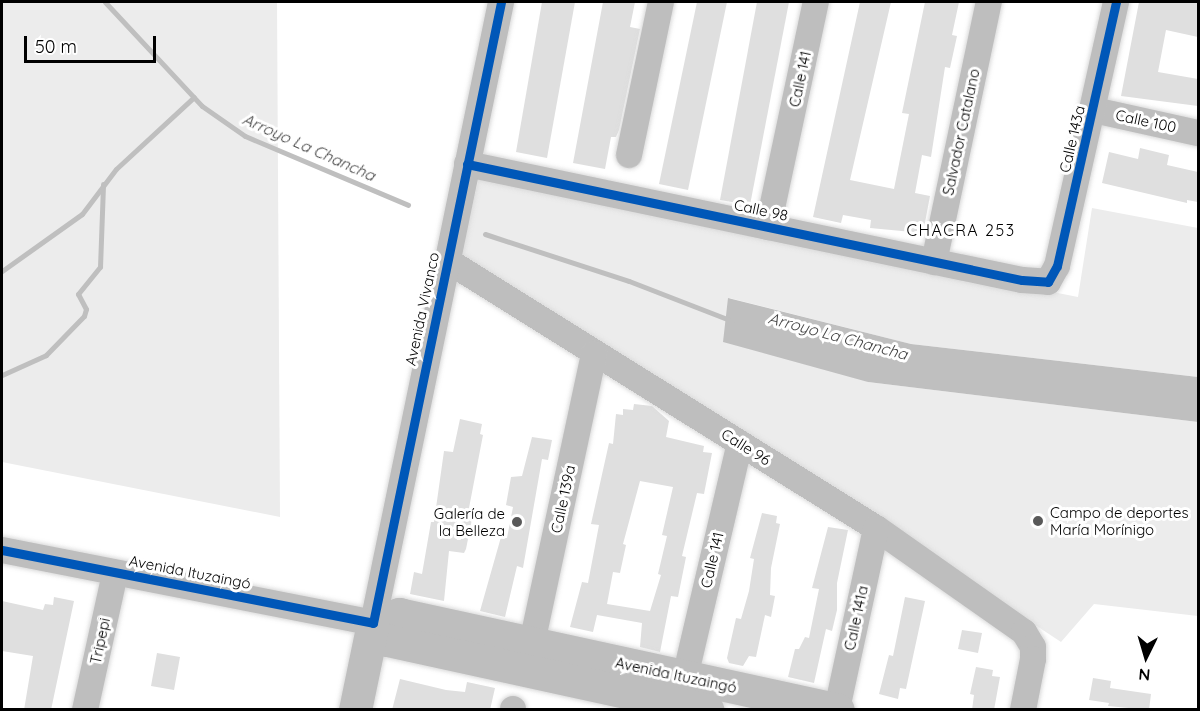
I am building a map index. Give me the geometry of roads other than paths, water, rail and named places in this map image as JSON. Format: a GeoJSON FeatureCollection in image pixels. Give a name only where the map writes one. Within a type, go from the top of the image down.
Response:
{"type":"FeatureCollection","features":[{"type":"Feature","properties":{"kind":"main road","name":"Avenida Ituzaingó"},"geometry":{"type":"LineString","coordinates":[[687,700],[532,643],[399,614],[373,623],[387,640],[687,700],[838,709]]}},
{"type":"Feature","properties":{"kind":"main road","name":"Avenida Vivanco"},"geometry":{"type":"LineString","coordinates":[[355,710],[373,623]]}},
{"type":"Feature","properties":{"kind":"street","name":"Avenida Vivanco"},"geometry":{"type":"LineString","coordinates":[[373,623],[501,2]]}},
{"type":"Feature","properties":{"kind":"street"},"geometry":{"type":"LineString","coordinates":[[629,154],[661,2]]}},
{"type":"Feature","properties":{"kind":"street","name":"Calle 141"},"geometry":{"type":"LineString","coordinates":[[768,227],[816,2]]}},
{"type":"Feature","properties":{"kind":"street","name":"Salvador Catalano"},"geometry":{"type":"LineString","coordinates":[[934,262],[989,2]]}},
{"type":"Feature","properties":{"kind":"street","name":"Calle 143a"},"geometry":{"type":"LineString","coordinates":[[1048,282],[1057,266],[1094,110],[1116,2]]}},
{"type":"Feature","properties":{"kind":"street","name":"Calle 100"},"geometry":{"type":"LineString","coordinates":[[1094,110],[1198,133]]}},
{"type":"Feature","properties":{"kind":"street","name":"Calle 98"},"geometry":{"type":"LineString","coordinates":[[467,164],[1022,280],[1048,282]]}},
{"type":"Feature","properties":{"kind":"street","name":"Calle 96"},"geometry":{"type":"LineString","coordinates":[[448,261],[876,528],[1024,632],[1033,647],[1023,710]]}},
{"type":"Feature","properties":{"kind":"street","name":"Calle 139a"},"geometry":{"type":"LineString","coordinates":[[532,643],[594,354]]}},
{"type":"Feature","properties":{"kind":"street","name":"Calle 141"},"geometry":{"type":"LineString","coordinates":[[687,700],[740,443]]}},
{"type":"Feature","properties":{"kind":"street","name":"Calle 141a"},"geometry":{"type":"LineString","coordinates":[[838,709],[876,528]]}},
{"type":"Feature","properties":{"kind":"street","name":"Avenida Ituzaingó"},"geometry":{"type":"LineString","coordinates":[[2,550],[373,623]]}},
{"type":"Feature","properties":{"kind":"street","name":"Tripepi"},"geometry":{"type":"LineString","coordinates":[[85,710],[115,573]]}},
{"type":"Feature","properties":{"kind":"water"},"geometry":{"type":"Polygon","coordinates":[[[728,298],[911,344],[1198,377],[1198,422],[868,382],[723,342],[728,298]]]}},
{"type":"Feature","properties":{"kind":"waterway","name":"Arroyo La Chancha"},"geometry":{"type":"LineString","coordinates":[[105,2],[202,106],[245,136],[408,205]]}},
{"type":"Feature","properties":{"kind":"waterway"},"geometry":{"type":"LineString","coordinates":[[2,271],[82,214],[116,169],[194,97]]}},
{"type":"Feature","properties":{"kind":"waterway"},"geometry":{"type":"LineString","coordinates":[[2,375],[46,355],[84,316],[86,309],[78,294],[100,267],[103,184]]}},
{"type":"Feature","properties":{"kind":"waterway","name":"Arroyo La Chancha"},"geometry":{"type":"LineString","coordinates":[[485,234],[629,281],[732,321]]}},
{"type":"Feature","properties":{"kind":"place","name":"Campo de deportes María Morínigo"},"geometry":{"type":"Point","coordinates":[1038,521]}},
{"type":"Feature","properties":{"kind":"place","name":"Galería de la Belleza"},"geometry":{"type":"Point","coordinates":[517,522]}},
{"type":"Feature","properties":{"kind":"district","name":"CHACRA 253"},"geometry":{"type":"Point","coordinates":[961,230]}}]}
